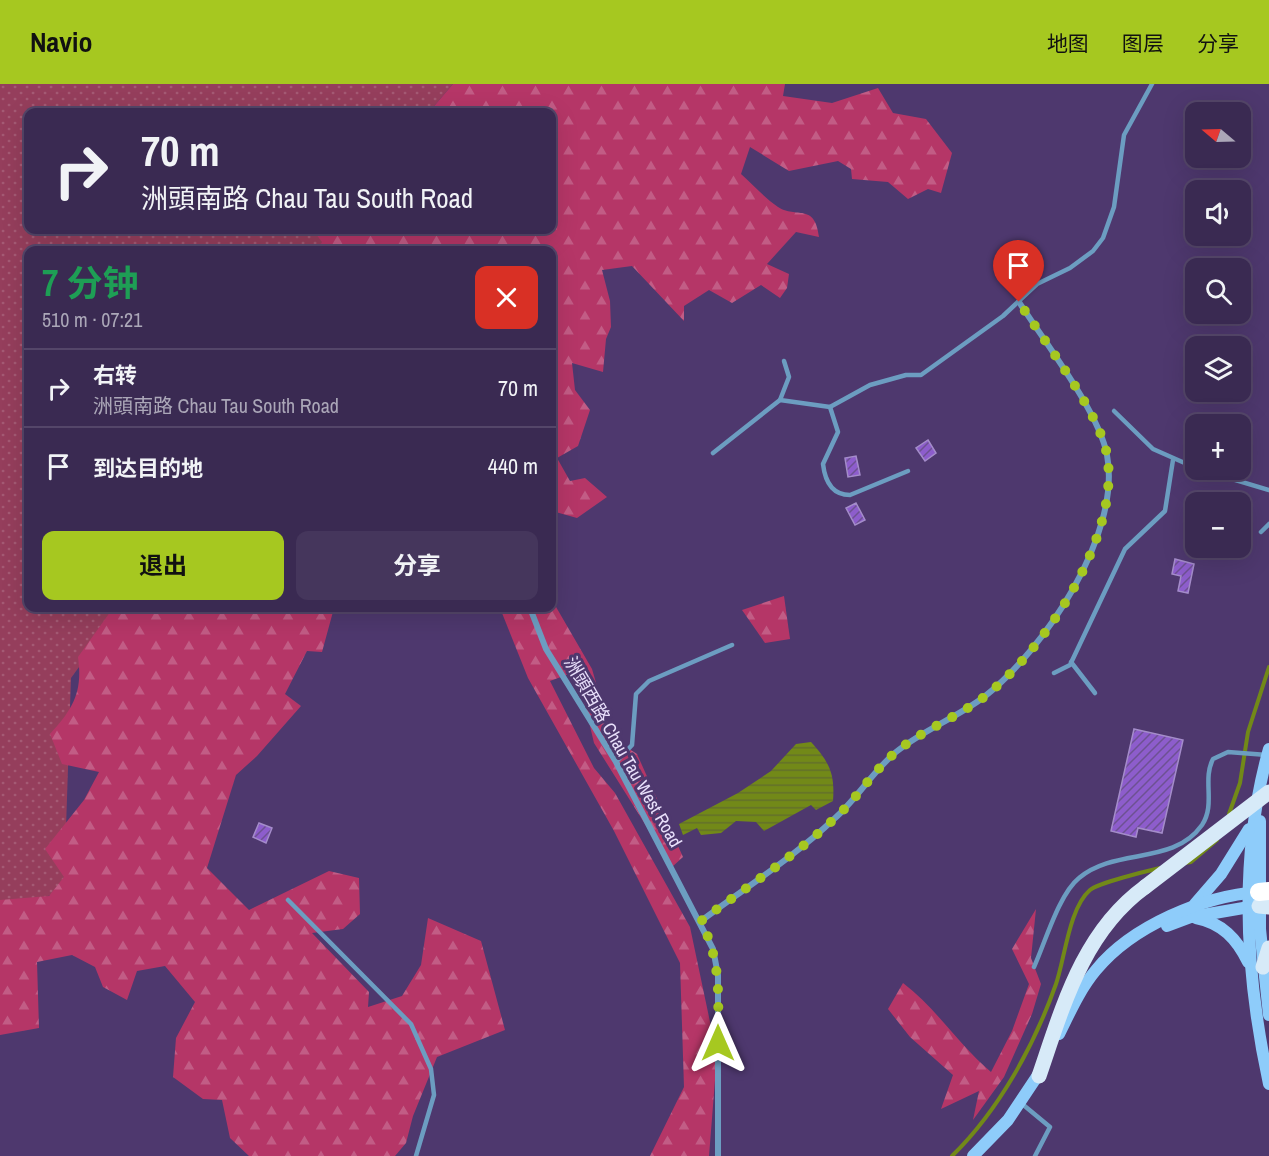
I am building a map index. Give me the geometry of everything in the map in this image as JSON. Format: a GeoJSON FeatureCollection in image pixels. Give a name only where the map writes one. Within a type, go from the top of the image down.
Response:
{"type":"FeatureCollection","features":[{"type":"Feature","properties":{"kind":"main road"},"geometry":{"type":"LineString","coordinates":[[1268,752],[1257,968],[1265,1011],[1269,1084]]}},
{"type":"Feature","properties":{"kind":"main road"},"geometry":{"type":"LineString","coordinates":[[1195,904],[1221,874],[1248,833],[1265,787]]}},
{"type":"Feature","properties":{"kind":"main road"},"geometry":{"type":"LineString","coordinates":[[1039,1076],[1065,1002],[1099,932],[1145,887],[1265,787]]}},
{"type":"Feature","properties":{"kind":"main road"},"geometry":{"type":"LineString","coordinates":[[1253,816],[1259,899]]}},
{"type":"Feature","properties":{"kind":"main road"},"geometry":{"type":"LineString","coordinates":[[973,1156],[994,1136],[1021,1103],[1039,1076],[1089,978],[1111,954],[1155,923],[1195,904],[1259,899]]}},
{"type":"Feature","properties":{"kind":"main road"},"geometry":{"type":"LineString","coordinates":[[1138,936],[1191,917],[1259,899]]}},
{"type":"Feature","properties":{"kind":"main road"},"geometry":{"type":"LineString","coordinates":[[1191,917],[1216,924],[1232,936],[1257,968]]}},
{"type":"Feature","properties":{"kind":"main road"},"geometry":{"type":"LineString","coordinates":[[1257,968],[1269,948]]}},
{"type":"Feature","properties":{"kind":"street"},"geometry":{"type":"LineString","coordinates":[[701,921],[832,821],[896,752],[972,705],[1004,680],[1043,638],[1075,584],[1105,508],[1109,480],[1107,456],[1096,422],[1019,302]]}},
{"type":"Feature","properties":{"kind":"street","name":"洲頭西路 Chau Tau West Road"},"geometry":{"type":"LineString","coordinates":[[532,612],[546,649],[616,762],[701,921],[713,949],[718,975],[718,1156]]}},
{"type":"Feature","properties":{"kind":"lane"},"geometry":{"type":"LineString","coordinates":[[780,400],[830,407],[870,385],[906,375],[921,375],[1019,302],[1037,284],[1070,268],[1093,251],[1103,238],[1114,207],[1124,135],[1152,84]]}},
{"type":"Feature","properties":{"kind":"lane"},"geometry":{"type":"LineString","coordinates":[[713,453],[780,400],[789,377],[784,361]]}},
{"type":"Feature","properties":{"kind":"lane"},"geometry":{"type":"LineString","coordinates":[[830,407],[838,432],[823,464],[832,490],[841,495],[850,495],[908,471]]}},
{"type":"Feature","properties":{"kind":"lane"},"geometry":{"type":"LineString","coordinates":[[1114,411],[1137,436],[1153,449],[1185,464]]}},
{"type":"Feature","properties":{"kind":"lane"},"geometry":{"type":"LineString","coordinates":[[1054,673],[1071,662],[1125,549],[1165,511],[1173,460]]}},
{"type":"Feature","properties":{"kind":"lane"},"geometry":{"type":"LineString","coordinates":[[1236,480],[1269,490]]}},
{"type":"Feature","properties":{"kind":"lane"},"geometry":{"type":"LineString","coordinates":[[1261,532],[1269,524]]}},
{"type":"Feature","properties":{"kind":"lane"},"geometry":{"type":"LineString","coordinates":[[616,762],[632,745],[636,694],[649,681],[732,645]]}},
{"type":"Feature","properties":{"kind":"lane"},"geometry":{"type":"LineString","coordinates":[[1071,662],[1095,693]]}},
{"type":"Feature","properties":{"kind":"lane"},"geometry":{"type":"LineString","coordinates":[[1034,967],[1057,914],[1077,879],[1111,861],[1168,850],[1180,845],[1198,830],[1207,815],[1208,770],[1213,759],[1228,752],[1268,752]]}},
{"type":"Feature","properties":{"kind":"lane"},"geometry":{"type":"LineString","coordinates":[[288,900],[411,1024],[431,1069],[434,1095],[416,1156]]}},
{"type":"Feature","properties":{"kind":"lane"},"geometry":{"type":"LineString","coordinates":[[1021,1103],[1050,1127],[1035,1156]]}},
{"type":"Feature","properties":{"kind":"shaded area"},"geometry":{"type":"Polygon","coordinates":[[[0,84],[453,84],[432,108],[24,108],[24,234],[328,234],[320,246],[24,246],[24,612],[119,612],[71,678],[64,888],[7,917],[0,914],[0,84]]]}},
{"type":"Feature","properties":{"kind":"shaded area"},"geometry":{"type":"Polygon","coordinates":[[[811,742],[830,769],[833,801],[816,810],[811,805],[764,831],[756,822],[736,821],[721,833],[701,835],[697,828],[683,835],[679,824],[738,793],[771,771],[796,744],[811,742]]]}},
{"type":"Feature","properties":{"kind":"green space"},"geometry":{"type":"Polygon","coordinates":[[[453,84],[785,84],[783,96],[832,103],[878,88],[893,113],[926,119],[952,153],[941,193],[928,189],[908,199],[888,182],[852,179],[851,169],[838,161],[789,171],[750,147],[741,174],[778,207],[809,215],[817,226],[819,237],[796,232],[767,264],[789,274],[787,288],[780,298],[761,285],[732,303],[709,290],[684,306],[684,321],[632,266],[602,270],[610,301],[611,327],[606,339],[603,372],[572,363],[575,390],[590,410],[578,446],[557,458],[570,481],[585,478],[607,497],[577,518],[556,512],[556,246],[320,246],[322,242],[316,234],[556,234],[556,108],[432,108],[453,84]]]}},
{"type":"Feature","properties":{"kind":"green space"},"geometry":{"type":"Polygon","coordinates":[[[784,596],[790,639],[765,643],[742,610],[784,596]]]}},
{"type":"Feature","properties":{"kind":"green space"},"geometry":{"type":"Polygon","coordinates":[[[556,607],[592,669],[612,738],[637,754],[683,857],[672,867],[594,743],[577,671],[550,681],[594,768],[615,793],[690,927],[717,1055],[709,1156],[650,1156],[684,1087],[680,963],[614,831],[528,678],[502,612],[556,612],[556,607]]]}},
{"type":"Feature","properties":{"kind":"green space"},"geometry":{"type":"Polygon","coordinates":[[[110,612],[333,612],[322,652],[307,651],[285,694],[301,706],[257,756],[236,775],[207,868],[249,910],[329,871],[359,878],[360,914],[343,929],[312,933],[369,992],[368,1007],[402,996],[421,965],[428,918],[481,941],[505,1030],[437,1057],[413,1116],[406,1143],[395,1156],[249,1156],[230,1138],[222,1100],[203,1099],[173,1077],[176,1038],[195,1002],[165,966],[137,971],[127,1000],[103,987],[95,967],[72,955],[37,962],[39,1028],[0,1035],[0,900],[49,896],[64,877],[45,849],[84,800],[99,772],[62,764],[50,734],[65,716],[74,699],[79,680],[78,657],[110,612]]]}},
{"type":"Feature","properties":{"kind":"green space"},"geometry":{"type":"Polygon","coordinates":[[[1036,909],[1031,958],[1041,984],[1032,1014],[1004,1077],[973,1120],[979,1091],[941,1109],[953,1075],[910,1037],[888,1009],[903,983],[991,1072],[1012,1031],[1029,984],[1012,949],[1036,909]]]}},
{"type":"Feature","properties":{"kind":"building"},"geometry":{"type":"Polygon","coordinates":[[[928,440],[936,453],[925,461],[916,448],[928,440]]]}},
{"type":"Feature","properties":{"kind":"building"},"geometry":{"type":"Polygon","coordinates":[[[856,456],[860,475],[848,477],[845,458],[856,456]]]}},
{"type":"Feature","properties":{"kind":"building"},"geometry":{"type":"Polygon","coordinates":[[[856,503],[865,520],[855,525],[846,508],[856,503]]]}},
{"type":"Feature","properties":{"kind":"building"},"geometry":{"type":"Polygon","coordinates":[[[1175,559],[1194,564],[1188,593],[1178,591],[1181,576],[1172,574],[1175,559]]]}},
{"type":"Feature","properties":{"kind":"building"},"geometry":{"type":"Polygon","coordinates":[[[1134,729],[1183,740],[1162,833],[1138,828],[1136,837],[1111,831],[1134,729]]]}},
{"type":"Feature","properties":{"kind":"building"},"geometry":{"type":"Polygon","coordinates":[[[259,823],[272,828],[266,843],[253,837],[259,823]]]}},
{"type":"Feature","properties":{"kind":"waterway"},"geometry":{"type":"LineString","coordinates":[[1229,814],[1240,783],[1248,732],[1269,667]]}},
{"type":"Feature","properties":{"kind":"waterway"},"geometry":{"type":"LineString","coordinates":[[1185,863],[1191,862],[1217,840]]}},
{"type":"Feature","properties":{"kind":"waterway"},"geometry":{"type":"LineString","coordinates":[[952,1156],[1000,1098],[1026,1054],[1056,984],[1072,921],[1083,898],[1090,890],[1102,884],[1160,868]]}},
{"type":"Feature","properties":{"kind":"route"},"geometry":{"type":"LineString","coordinates":[[718,1043],[718,966],[710,939],[701,921],[821,831],[842,812],[876,771],[896,752],[972,705],[1004,680],[1035,648],[1059,614],[1075,584],[1099,528],[1109,480],[1106,448],[1100,430],[1019,302]]}}]}
